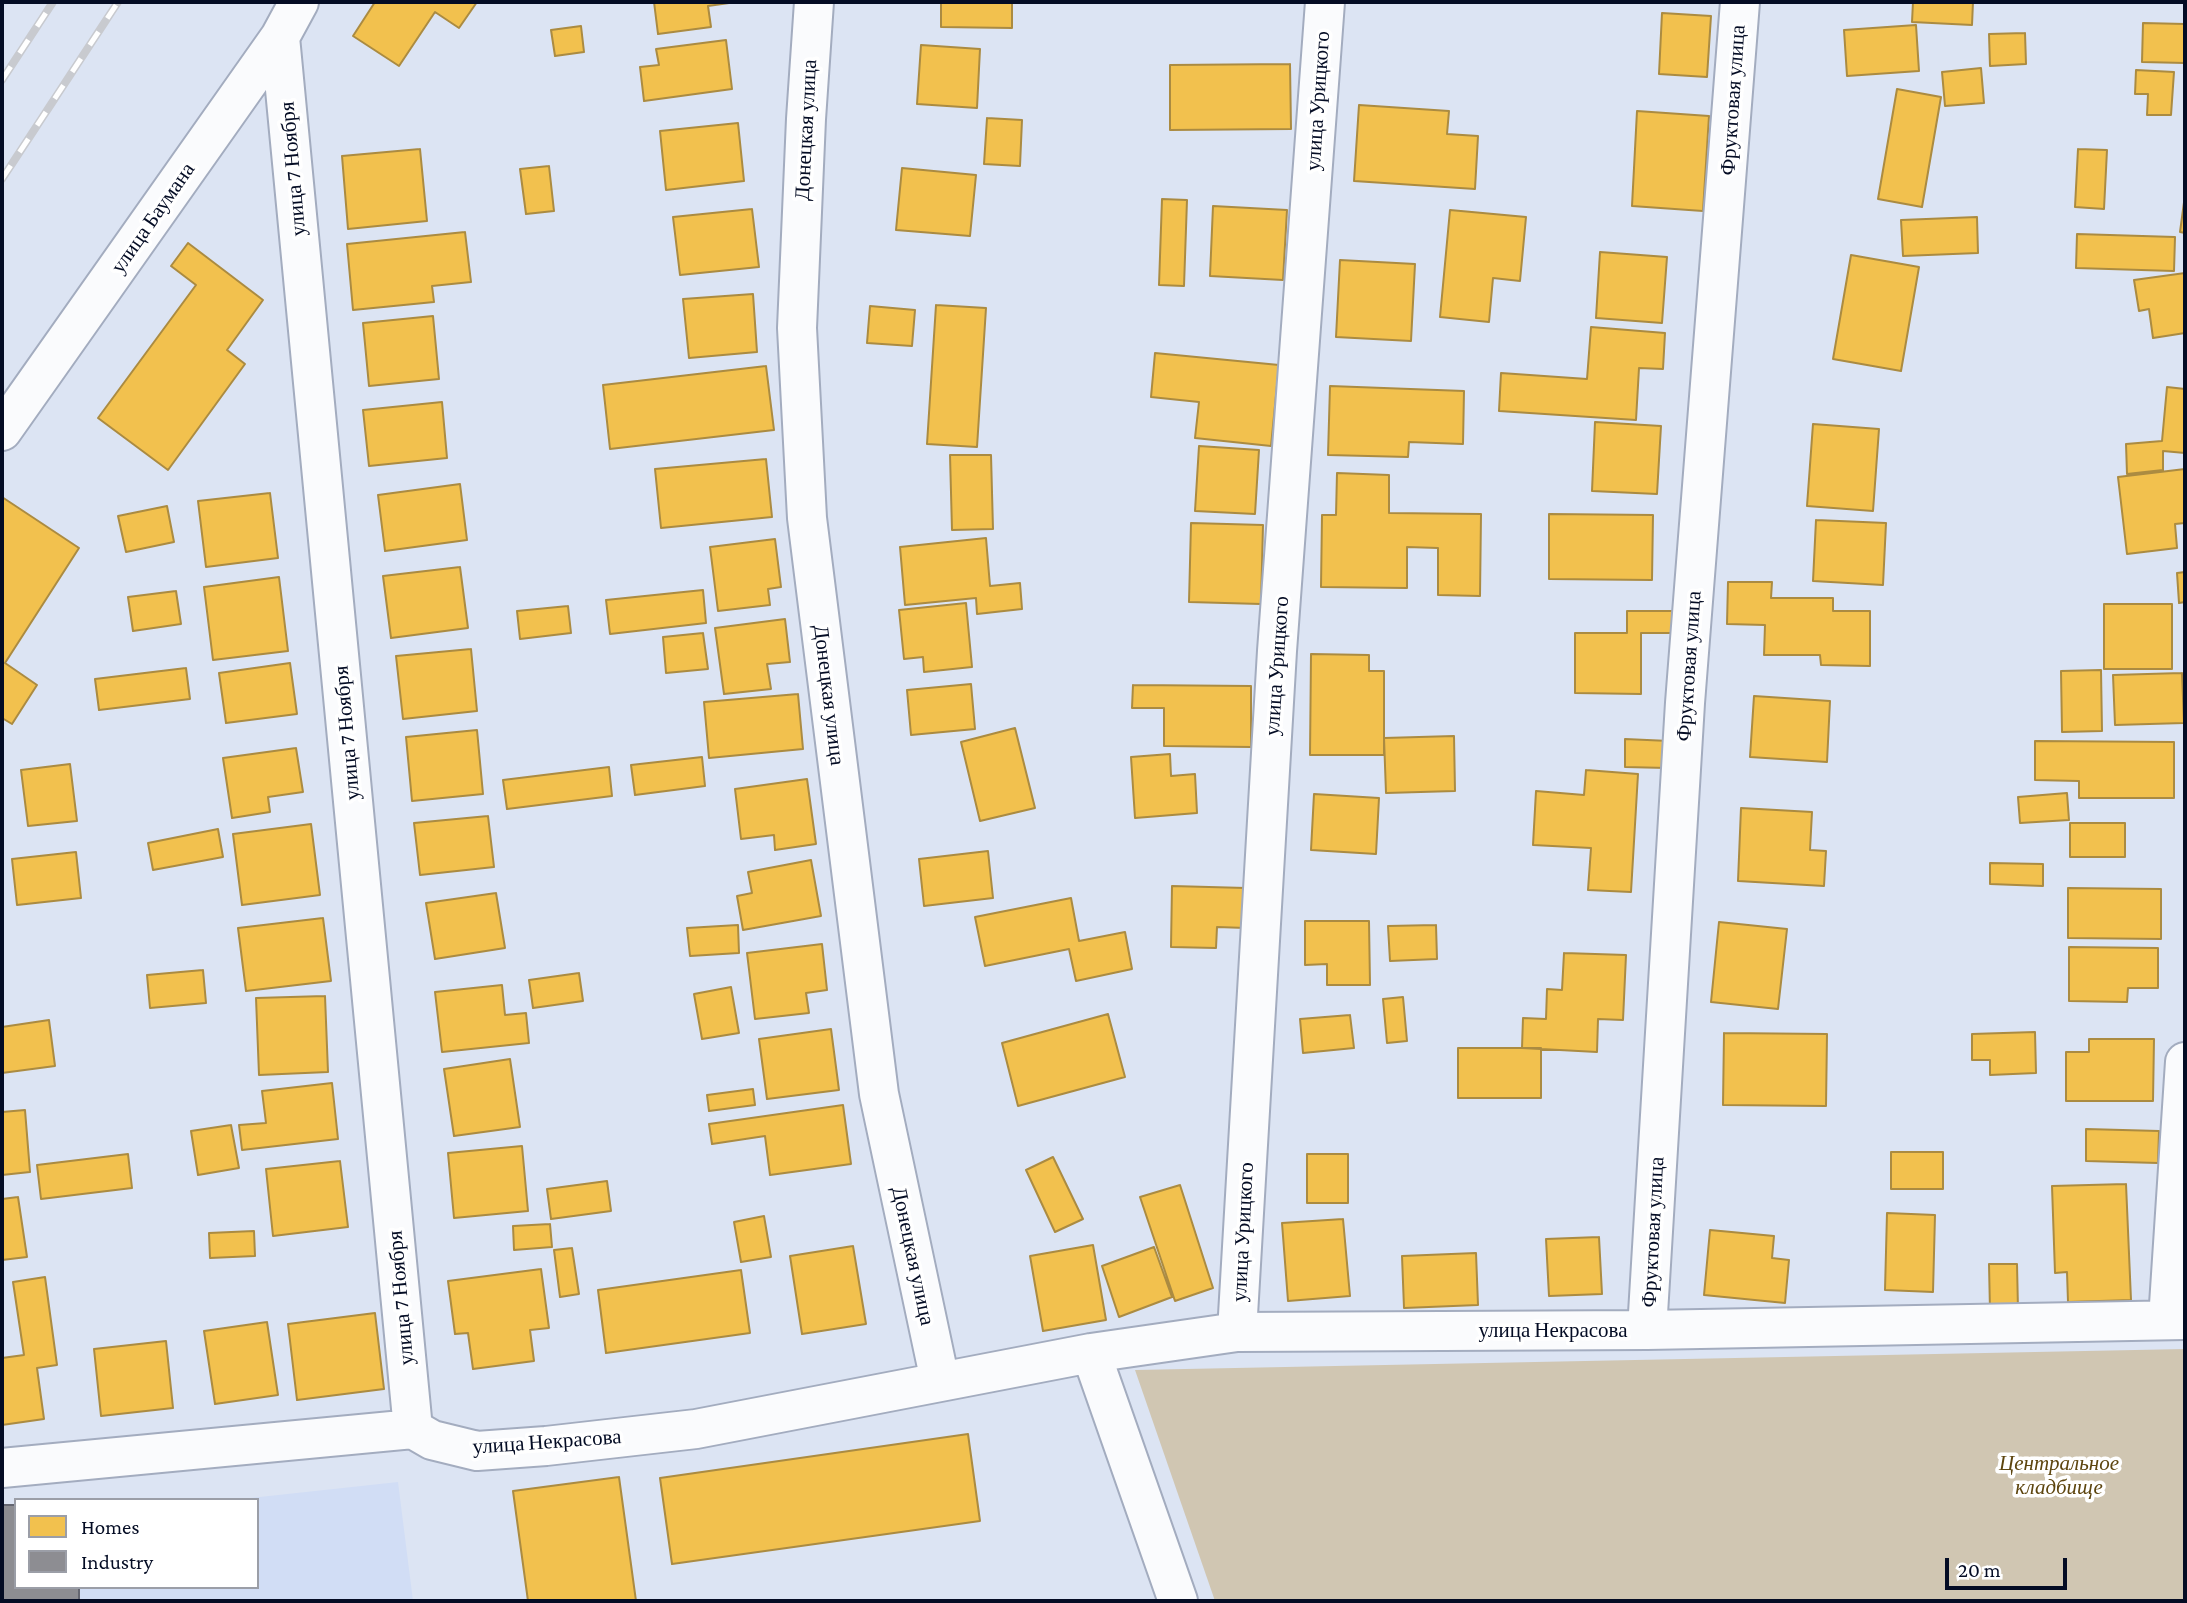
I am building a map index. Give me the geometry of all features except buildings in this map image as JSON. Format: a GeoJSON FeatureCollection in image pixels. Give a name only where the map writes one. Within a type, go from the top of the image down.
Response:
{"type":"FeatureCollection","features":[{"type":"Feature","properties":{"kind":"street","name":"улица Баумана"},"geometry":{"type":"LineString","coordinates":[[2,431],[280,37],[299,2]]}},
{"type":"Feature","properties":{"kind":"street","name":"Донецкая улица"},"geometry":{"type":"LineString","coordinates":[[814,2],[797,328],[807,518],[879,1094],[940,1381]]}},
{"type":"Feature","properties":{"kind":"street","name":"улица Урицкого"},"geometry":{"type":"LineString","coordinates":[[1237,1332],[1277,651],[1325,2]]}},
{"type":"Feature","properties":{"kind":"street","name":"Фруктовая улица"},"geometry":{"type":"LineString","coordinates":[[1647,1330],[1685,702],[1740,2]]}},
{"type":"Feature","properties":{"kind":"street","name":"улица 7 Ноября"},"geometry":{"type":"LineString","coordinates":[[280,37],[413,1429]]}},
{"type":"Feature","properties":{"kind":"street"},"geometry":{"type":"LineString","coordinates":[[2177,1320],[2185,1062]]}},
{"type":"Feature","properties":{"kind":"street","name":"улица Некрасова"},"geometry":{"type":"LineString","coordinates":[[2,1468],[413,1429],[432,1440],[477,1451],[546,1446],[696,1429],[1091,1353],[1237,1332],[1647,1330],[2177,1320]]}},
{"type":"Feature","properties":{"kind":"street"},"geometry":{"type":"LineString","coordinates":[[1091,1353],[1178,1601]]}},
{"type":"Feature","properties":{"kind":"shaded area"},"geometry":{"type":"Polygon","coordinates":[[[398,1482],[413,1601],[2,1601],[2,1524],[14,1523],[14,1589],[259,1589],[259,1498],[250,1498],[398,1482]]]}},
{"type":"Feature","properties":{"kind":"green space","name":"Центральное кладбище"},"geometry":{"type":"Polygon","coordinates":[[[2185,1349],[2185,1601],[1215,1601],[1135,1370],[2185,1349]]]}},
{"type":"Feature","properties":{"kind":"railway"},"geometry":{"type":"LineString","coordinates":[[2,80],[53,2]]}},
{"type":"Feature","properties":{"kind":"railway"},"geometry":{"type":"LineString","coordinates":[[2,179],[118,2]]}}]}
